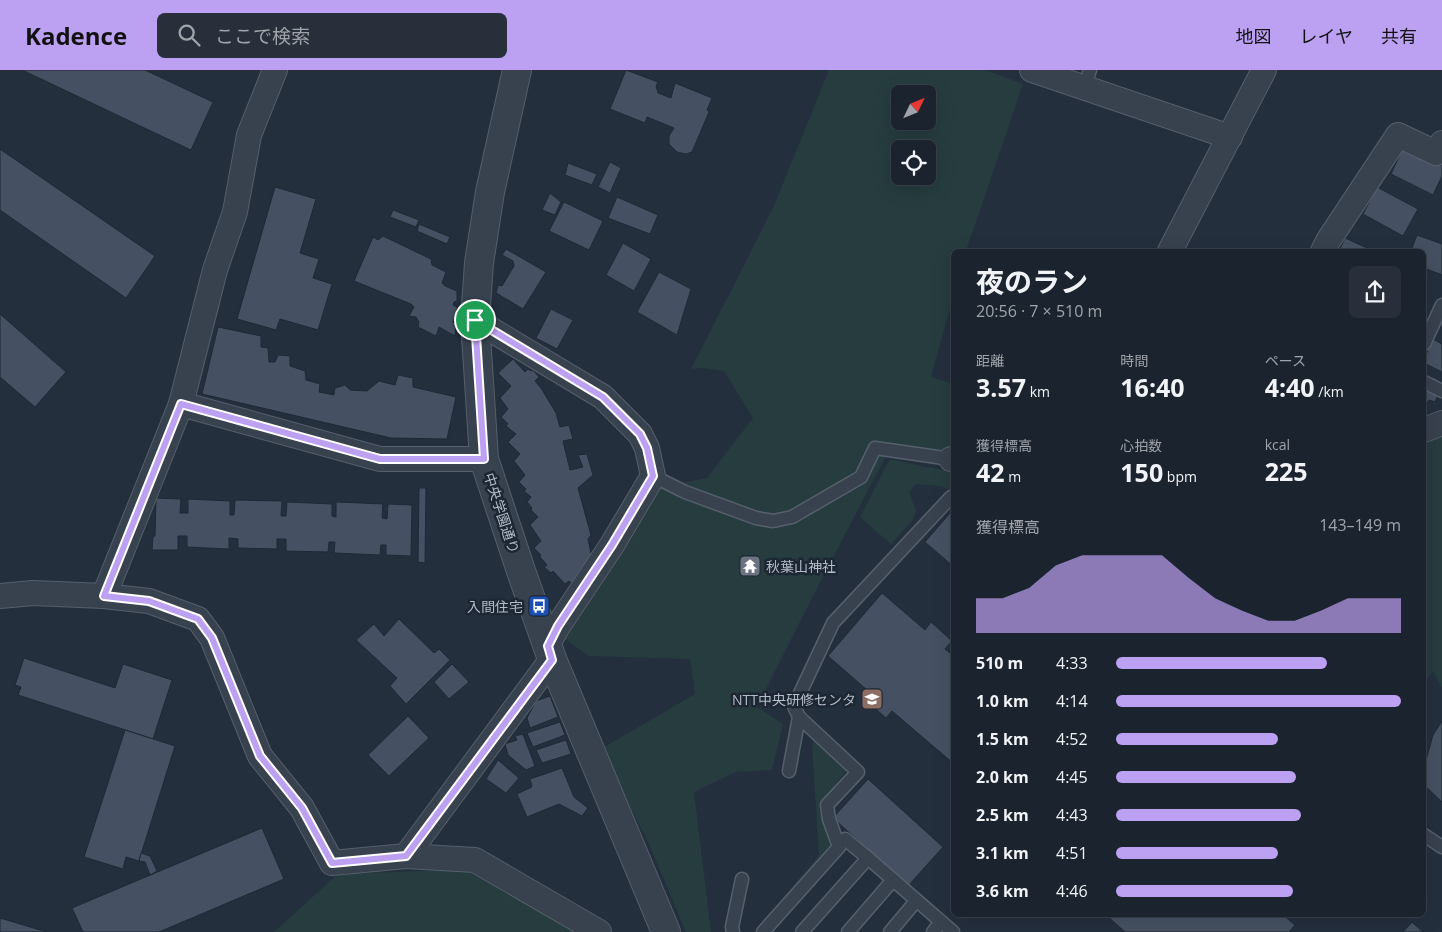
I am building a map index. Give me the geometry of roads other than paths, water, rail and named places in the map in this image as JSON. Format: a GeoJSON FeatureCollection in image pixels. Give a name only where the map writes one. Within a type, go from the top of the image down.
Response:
{"type":"FeatureCollection","features":[{"type":"Feature","properties":{"kind":"street"},"geometry":{"type":"LineString","coordinates":[[104,596],[181,404],[215,270],[235,212],[249,135],[275,70]]}},
{"type":"Feature","properties":{"kind":"street","name":"中央学園通り"},"geometry":{"type":"LineString","coordinates":[[517,70],[490,192],[479,263],[475,320],[484,459],[550,652],[666,932]]}},
{"type":"Feature","properties":{"kind":"street"},"geometry":{"type":"LineString","coordinates":[[1032,70],[1087,79],[1230,137]]}},
{"type":"Feature","properties":{"kind":"street"},"geometry":{"type":"LineString","coordinates":[[1171,249],[1264,70]]}},
{"type":"Feature","properties":{"kind":"street"},"geometry":{"type":"LineString","coordinates":[[1324,249],[1398,135],[1436,152],[1442,144]]}},
{"type":"Feature","properties":{"kind":"street"},"geometry":{"type":"LineString","coordinates":[[406,856],[550,652],[558,626],[612,545],[653,476],[647,448],[640,434],[603,397],[475,320]]}},
{"type":"Feature","properties":{"kind":"street"},"geometry":{"type":"LineString","coordinates":[[181,404],[380,459],[484,459]]}},
{"type":"Feature","properties":{"kind":"street"},"geometry":{"type":"LineString","coordinates":[[1426,429],[1442,423]]}},
{"type":"Feature","properties":{"kind":"street"},"geometry":{"type":"LineString","coordinates":[[0,596],[33,593],[104,596],[149,601],[198,619],[212,638],[260,756],[302,808],[332,863],[406,856],[475,860],[599,932]]}},
{"type":"Feature","properties":{"kind":"lane"},"geometry":{"type":"LineString","coordinates":[[1426,340],[1442,305]]}},
{"type":"Feature","properties":{"kind":"lane"},"geometry":{"type":"LineString","coordinates":[[1426,383],[1442,392]]}},
{"type":"Feature","properties":{"kind":"lane"},"geometry":{"type":"LineString","coordinates":[[653,476],[685,492],[756,518],[773,521],[792,517],[861,477],[875,448],[951,456]]}},
{"type":"Feature","properties":{"kind":"lane"},"geometry":{"type":"LineString","coordinates":[[951,497],[833,623],[794,706],[799,717],[858,772],[827,805],[829,819],[844,840],[868,858],[953,932]]}},
{"type":"Feature","properties":{"kind":"lane"},"geometry":{"type":"LineString","coordinates":[[789,771],[799,717]]}},
{"type":"Feature","properties":{"kind":"lane"},"geometry":{"type":"LineString","coordinates":[[1426,836],[1442,847]]}},
{"type":"Feature","properties":{"kind":"lane"},"geometry":{"type":"LineString","coordinates":[[763,932],[844,840]]}},
{"type":"Feature","properties":{"kind":"lane"},"geometry":{"type":"LineString","coordinates":[[802,932],[868,858]]}},
{"type":"Feature","properties":{"kind":"lane"},"geometry":{"type":"LineString","coordinates":[[733,932],[732,926],[742,879]]}},
{"type":"Feature","properties":{"kind":"lane"},"geometry":{"type":"LineString","coordinates":[[848,932],[893,880]]}},
{"type":"Feature","properties":{"kind":"lane"},"geometry":{"type":"LineString","coordinates":[[890,932],[916,901]]}},
{"type":"Feature","properties":{"kind":"lane"},"geometry":{"type":"LineString","coordinates":[[933,932],[941,922]]}},
{"type":"Feature","properties":{"kind":"place","name":"秋葉山神社"},"geometry":{"type":"Point","coordinates":[750,566]}},
{"type":"Feature","properties":{"kind":"place","name":"入間住宅"},"geometry":{"type":"Point","coordinates":[539,606]}},
{"type":"Feature","properties":{"kind":"place","name":"NTT中央研修センタ"},"geometry":{"type":"Point","coordinates":[872,699]}}]}
